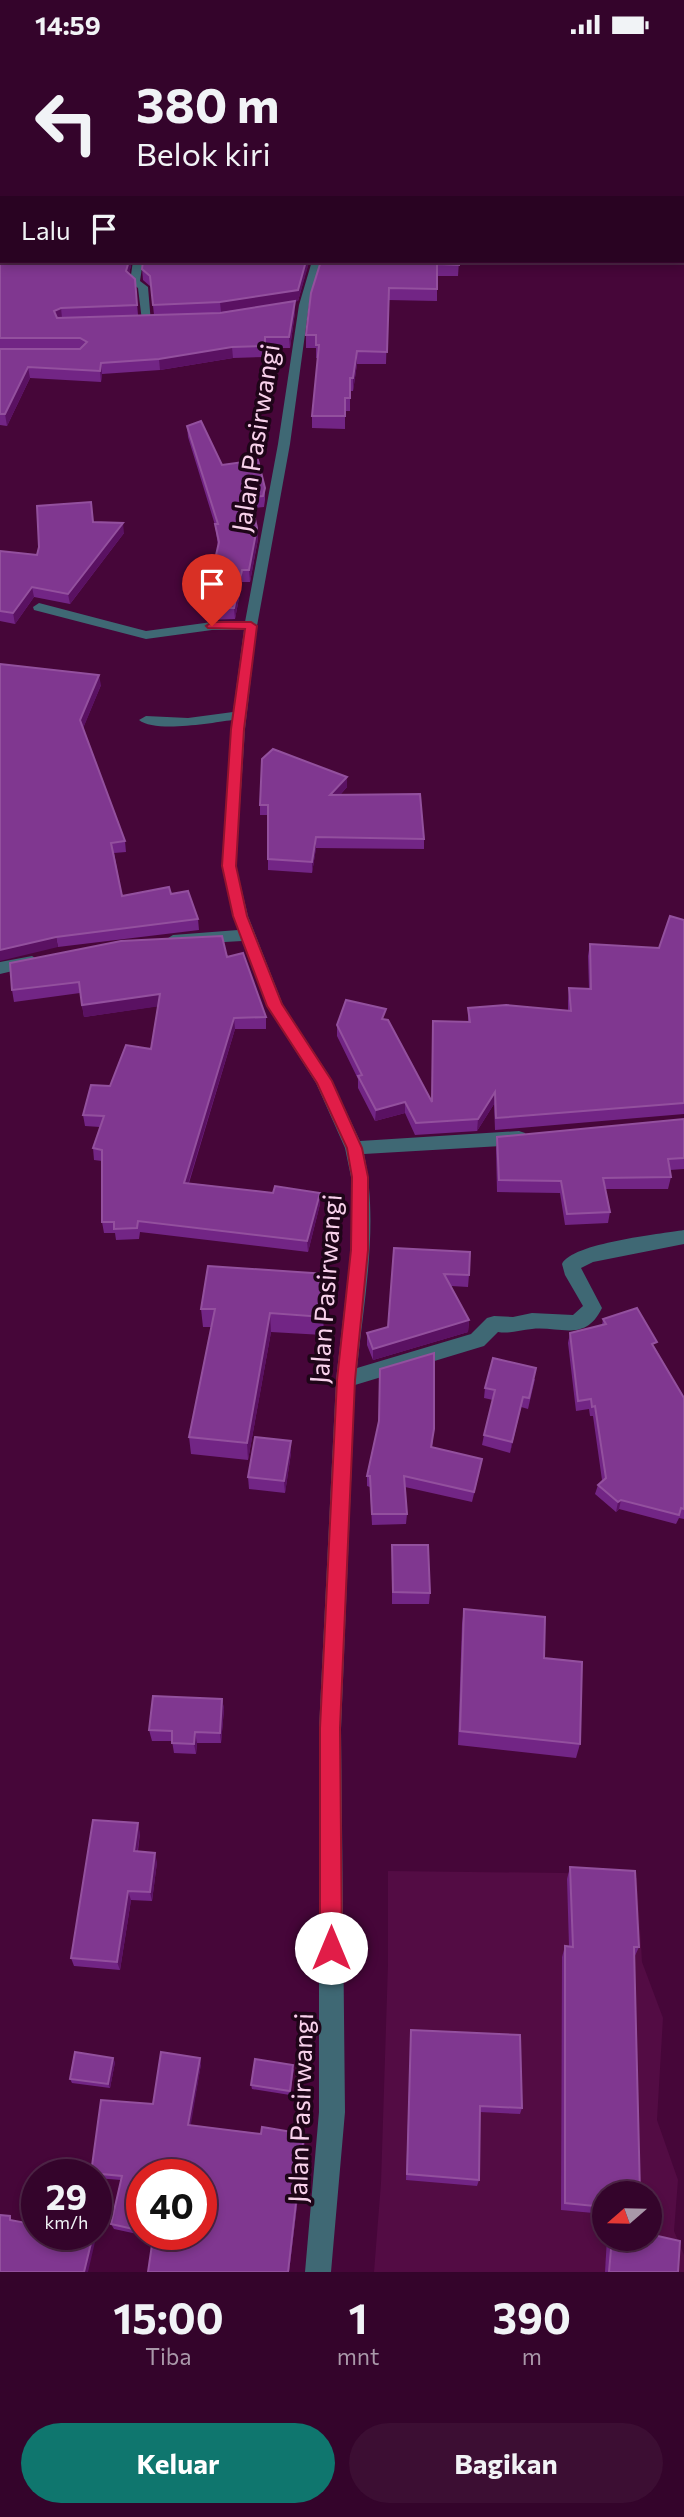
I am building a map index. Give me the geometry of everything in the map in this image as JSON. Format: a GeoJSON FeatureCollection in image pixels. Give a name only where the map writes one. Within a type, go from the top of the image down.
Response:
{"type":"FeatureCollection","features":[{"type":"Feature","properties":{"kind":"street"},"geometry":{"type":"LineString","coordinates":[[138,263],[135,282],[143,287],[141,321],[159,320]]}},
{"type":"Feature","properties":{"kind":"street","name":"Jalan Pasirwangi"},"geometry":{"type":"LineString","coordinates":[[316,263],[299,306],[284,444],[251,626],[239,715],[229,866],[234,897],[275,1006],[324,1081],[355,1148],[360,1177],[360,1250],[346,1380],[330,1728],[332,2112],[318,2272]]}},
{"type":"Feature","properties":{"kind":"street"},"geometry":{"type":"LineString","coordinates":[[39,607],[146,635],[212,626],[251,626]]}},
{"type":"Feature","properties":{"kind":"street"},"geometry":{"type":"LineString","coordinates":[[146,720],[188,722],[239,715]]}},
{"type":"Feature","properties":{"kind":"street"},"geometry":{"type":"LineString","coordinates":[[160,941],[247,935]]}},
{"type":"Feature","properties":{"kind":"street"},"geometry":{"type":"LineString","coordinates":[[0,968],[52,957]]}},
{"type":"Feature","properties":{"kind":"street"},"geometry":{"type":"LineString","coordinates":[[355,1148],[530,1137]]}},
{"type":"Feature","properties":{"kind":"street"},"geometry":{"type":"LineString","coordinates":[[346,1380],[477,1340],[494,1324],[518,1325],[531,1321],[551,1325],[571,1324],[585,1318],[593,1308],[590,1297],[571,1270],[571,1264],[590,1255],[684,1237]]}},
{"type":"Feature","properties":{"kind":"shaded area"},"geometry":{"type":"Polygon","coordinates":[[[388,1871],[564,1873],[637,1878],[642,1962],[663,2018],[657,2120],[678,2180],[674,2231],[684,2255],[684,2272],[374,2272],[381,2183],[388,1871]]]}},
{"type":"Feature","properties":{"kind":"building"},"geometry":{"type":"Polygon","coordinates":[[[0,263],[128,263],[126,271],[135,279],[137,305],[61,308],[54,311],[57,318],[220,313],[295,301],[289,337],[265,337],[265,346],[232,347],[159,359],[101,363],[100,371],[28,367],[5,414],[0,414],[0,349],[80,349],[87,342],[80,338],[0,338],[0,263]]]}},
{"type":"Feature","properties":{"kind":"building"},"geometry":{"type":"Polygon","coordinates":[[[143,263],[305,263],[298,290],[220,302],[153,305],[150,276],[142,269],[143,263]]]}},
{"type":"Feature","properties":{"kind":"building"},"geometry":{"type":"Polygon","coordinates":[[[320,263],[459,263],[437,264],[437,289],[389,288],[387,352],[357,351],[353,378],[350,378],[350,398],[345,398],[345,416],[312,416],[319,345],[316,345],[316,335],[306,335],[311,293],[320,263]]]}},
{"type":"Feature","properties":{"kind":"building"},"geometry":{"type":"Polygon","coordinates":[[[201,421],[222,465],[258,460],[265,488],[263,496],[250,497],[257,528],[249,570],[242,570],[234,608],[204,608],[219,542],[215,524],[218,524],[187,426],[201,421]]]}},
{"type":"Feature","properties":{"kind":"building"},"geometry":{"type":"Polygon","coordinates":[[[91,502],[93,522],[123,523],[68,594],[32,587],[13,613],[0,611],[0,551],[37,555],[37,506],[91,502]]]}},
{"type":"Feature","properties":{"kind":"building"},"geometry":{"type":"Polygon","coordinates":[[[0,664],[99,675],[80,720],[125,841],[111,843],[122,896],[169,887],[171,894],[188,891],[198,919],[56,937],[0,950],[0,664]]]}},
{"type":"Feature","properties":{"kind":"building"},"geometry":{"type":"Polygon","coordinates":[[[273,749],[347,777],[330,795],[420,794],[424,839],[316,837],[312,862],[268,859],[268,805],[260,805],[262,759],[273,749]]]}},
{"type":"Feature","properties":{"kind":"building"},"geometry":{"type":"Polygon","coordinates":[[[670,916],[684,920],[684,1103],[496,1118],[495,1092],[478,1119],[416,1123],[405,1102],[376,1110],[358,1076],[362,1075],[337,1025],[346,1000],[386,1009],[382,1019],[388,1020],[432,1102],[433,1021],[470,1022],[468,1008],[506,1005],[571,1011],[569,988],[591,989],[590,944],[659,948],[670,916]]]}},
{"type":"Feature","properties":{"kind":"building"},"geometry":{"type":"Polygon","coordinates":[[[222,936],[227,957],[243,953],[266,1017],[234,1018],[184,1183],[273,1193],[275,1186],[320,1193],[307,1241],[138,1221],[137,1228],[114,1229],[114,1222],[102,1222],[102,1150],[93,1148],[104,1116],[83,1115],[91,1085],[110,1086],[126,1045],[151,1049],[160,994],[82,1005],[79,982],[12,990],[10,963],[121,941],[222,936]]]}},
{"type":"Feature","properties":{"kind":"building"},"geometry":{"type":"Polygon","coordinates":[[[684,1119],[684,1158],[668,1159],[671,1177],[603,1178],[610,1212],[567,1214],[561,1181],[499,1180],[497,1137],[684,1119]]]}},
{"type":"Feature","properties":{"kind":"building"},"geometry":{"type":"Polygon","coordinates":[[[394,1248],[470,1252],[469,1275],[444,1274],[469,1320],[373,1349],[367,1333],[388,1327],[394,1248]]]}},
{"type":"Feature","properties":{"kind":"building"},"geometry":{"type":"Polygon","coordinates":[[[208,1266],[327,1274],[323,1317],[270,1313],[247,1443],[189,1437],[215,1309],[201,1309],[208,1266]]]}},
{"type":"Feature","properties":{"kind":"building"},"geometry":{"type":"Polygon","coordinates":[[[637,1308],[657,1342],[652,1344],[684,1398],[684,1509],[681,1508],[679,1515],[621,1500],[618,1502],[598,1485],[606,1478],[595,1406],[592,1407],[591,1399],[578,1401],[570,1333],[606,1324],[603,1319],[637,1308]]]}},
{"type":"Feature","properties":{"kind":"building"},"geometry":{"type":"Polygon","coordinates":[[[434,1353],[434,1429],[431,1447],[482,1459],[474,1492],[404,1476],[407,1514],[372,1514],[370,1476],[367,1476],[379,1421],[380,1369],[434,1353]]]}},
{"type":"Feature","properties":{"kind":"building"},"geometry":{"type":"Polygon","coordinates":[[[493,1358],[536,1368],[529,1398],[523,1397],[512,1442],[484,1435],[495,1390],[485,1388],[493,1358]]]}},
{"type":"Feature","properties":{"kind":"building"},"geometry":{"type":"Polygon","coordinates":[[[255,1437],[291,1441],[284,1481],[248,1477],[255,1437]]]}},
{"type":"Feature","properties":{"kind":"building"},"geometry":{"type":"Polygon","coordinates":[[[392,1545],[428,1545],[430,1593],[393,1592],[392,1545]]]}},
{"type":"Feature","properties":{"kind":"building"},"geometry":{"type":"Polygon","coordinates":[[[464,1609],[545,1617],[544,1658],[582,1662],[580,1744],[460,1731],[464,1609]]]}},
{"type":"Feature","properties":{"kind":"building"},"geometry":{"type":"Polygon","coordinates":[[[153,1696],[222,1699],[220,1733],[195,1732],[194,1744],[172,1743],[172,1731],[149,1730],[153,1696]]]}},
{"type":"Feature","properties":{"kind":"building"},"geometry":{"type":"Polygon","coordinates":[[[93,1820],[138,1823],[134,1851],[155,1853],[150,1892],[128,1891],[117,1962],[71,1958],[93,1820]]]}},
{"type":"Feature","properties":{"kind":"building"},"geometry":{"type":"Polygon","coordinates":[[[570,1867],[635,1871],[639,1947],[634,1947],[640,2181],[592,2181],[592,2206],[565,2203],[565,1946],[573,1947],[570,1867]]]}},
{"type":"Feature","properties":{"kind":"building"},"geometry":{"type":"Polygon","coordinates":[[[411,2030],[520,2035],[522,2108],[480,2106],[479,2180],[407,2174],[411,2030]]]}},
{"type":"Feature","properties":{"kind":"building"},"geometry":{"type":"Polygon","coordinates":[[[75,2052],[113,2058],[108,2084],[70,2079],[75,2052]]]}},
{"type":"Feature","properties":{"kind":"building"},"geometry":{"type":"Polygon","coordinates":[[[161,2052],[200,2058],[188,2125],[261,2134],[262,2127],[304,2134],[288,2272],[148,2272],[151,2250],[217,2250],[217,2159],[126,2159],[126,2227],[112,2224],[122,2176],[112,2175],[112,2159],[93,2159],[101,2100],[153,2104],[161,2052]]]}},
{"type":"Feature","properties":{"kind":"building"},"geometry":{"type":"Polygon","coordinates":[[[255,2059],[293,2065],[290,2091],[251,2085],[255,2059]]]}},
{"type":"Feature","properties":{"kind":"building"},"geometry":{"type":"Polygon","coordinates":[[[0,2215],[10,2216],[10,2220],[21,2222],[21,2250],[89,2250],[84,2272],[0,2272],[0,2215]]]}},
{"type":"Feature","properties":{"kind":"building"},"geometry":{"type":"Polygon","coordinates":[[[662,2237],[680,2241],[678,2272],[609,2272],[611,2251],[662,2251],[662,2237]]]}},
{"type":"Feature","properties":{"kind":"route"},"geometry":{"type":"LineString","coordinates":[[212,626],[251,626],[238,729],[229,866],[232,887],[240,916],[275,1006],[324,1081],[355,1148],[360,1177],[360,1250],[346,1380],[330,1728],[331,1948]]}}]}
